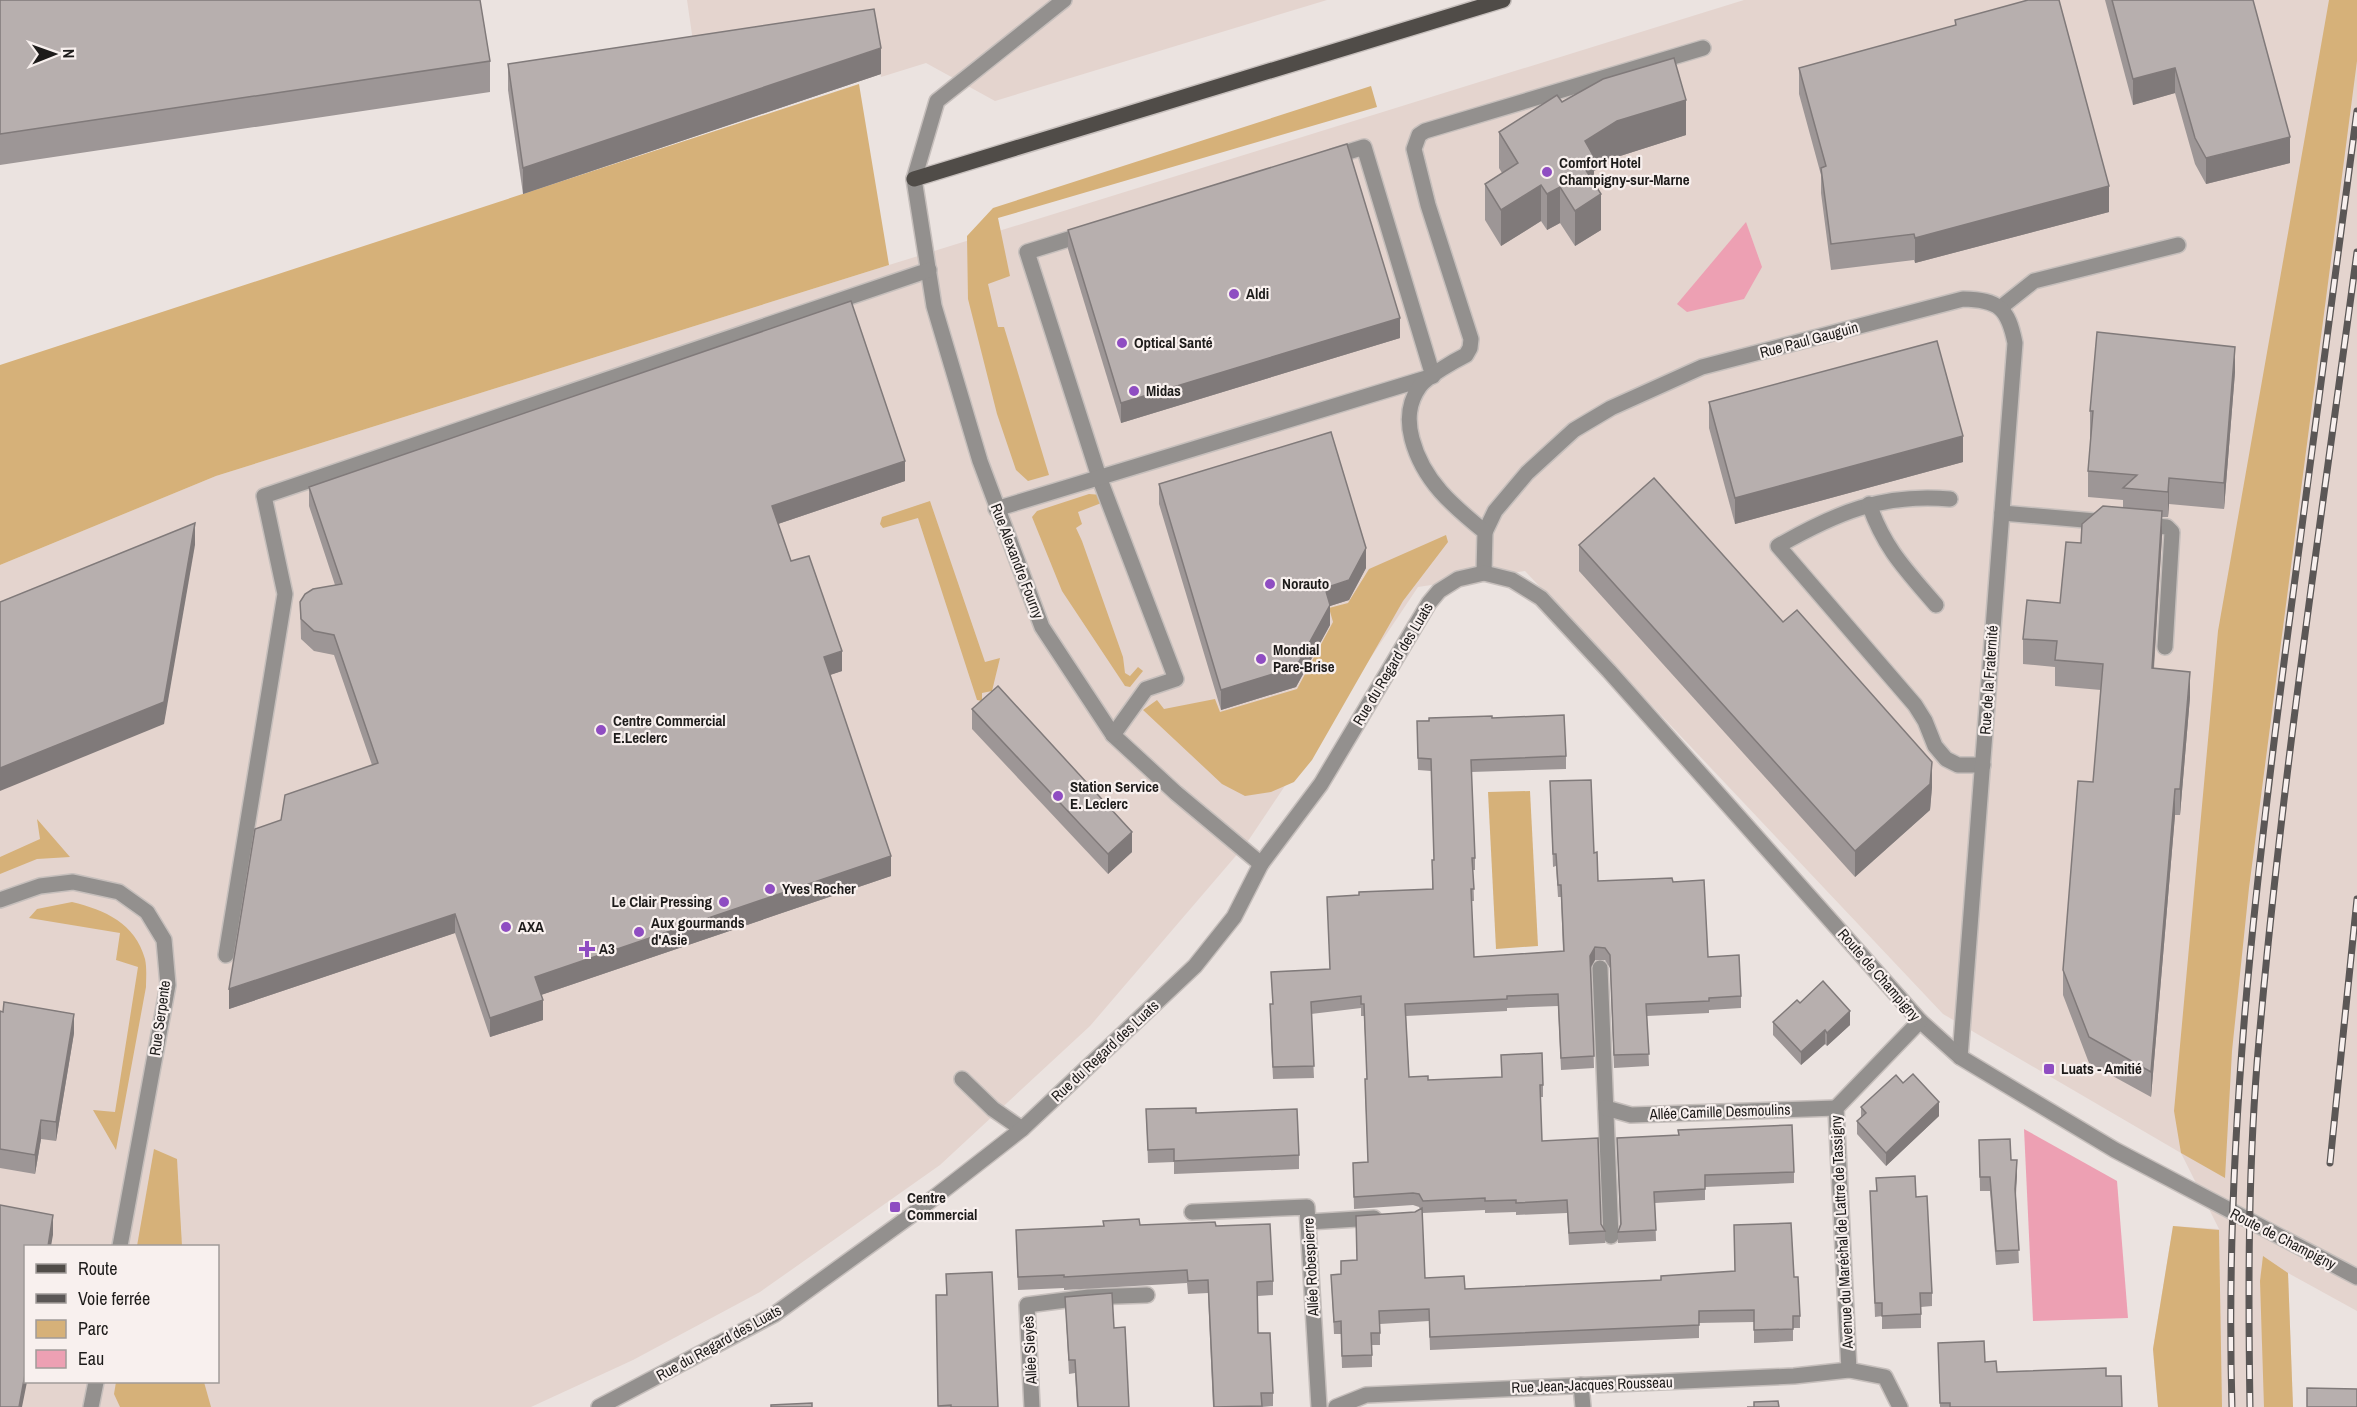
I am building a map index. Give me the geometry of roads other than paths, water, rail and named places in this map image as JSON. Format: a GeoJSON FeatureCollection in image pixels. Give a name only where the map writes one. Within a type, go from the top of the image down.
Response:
{"type":"FeatureCollection","features":[{"type":"Feature","properties":{"kind":"main road"},"geometry":{"type":"LineString","coordinates":[[1464,12],[1486,0]]}},
{"type":"Feature","properties":{"kind":"main road"},"geometry":{"type":"LineString","coordinates":[[914,179],[1503,0]]}},
{"type":"Feature","properties":{"kind":"street"},"geometry":{"type":"LineString","coordinates":[[914,179],[937,101],[1064,0]]}},
{"type":"Feature","properties":{"kind":"street"},"geometry":{"type":"LineString","coordinates":[[1484,573],[1485,532],[1459,511],[1434,485],[1416,455],[1408,424],[1412,401],[1422,384],[1466,355],[1471,339],[1428,205],[1414,150],[1419,135],[1425,131],[1703,48]]}},
{"type":"Feature","properties":{"kind":"street"},"geometry":{"type":"LineString","coordinates":[[1319,161],[1364,147],[1433,376]]}},
{"type":"Feature","properties":{"kind":"street","name":"Rue Alexandre Fourny"},"geometry":{"type":"LineString","coordinates":[[914,179],[934,306],[996,509],[1041,627],[1113,735],[1176,793],[1261,864]]}},
{"type":"Feature","properties":{"kind":"street"},"geometry":{"type":"LineString","coordinates":[[1094,231],[1027,252],[1099,477],[1176,679],[1146,689],[1113,735]]}},
{"type":"Feature","properties":{"kind":"street"},"geometry":{"type":"LineString","coordinates":[[2000,308],[2034,281],[2178,245]]}},
{"type":"Feature","properties":{"kind":"street"},"geometry":{"type":"LineString","coordinates":[[226,955],[285,594],[264,496],[929,270]]}},
{"type":"Feature","properties":{"kind":"street","name":"Rue Paul Gauguin"},"geometry":{"type":"LineString","coordinates":[[1485,532],[1495,511],[1521,480],[1574,430],[1611,408],[1654,387],[1702,367],[1963,299],[1986,300],[2000,308]]}},
{"type":"Feature","properties":{"kind":"street","name":"Rue de la Fraternité"},"geometry":{"type":"LineString","coordinates":[[1960,1058],[2015,343],[2011,322],[2000,308]]}},
{"type":"Feature","properties":{"kind":"street"},"geometry":{"type":"LineString","coordinates":[[996,509],[1433,376]]}},
{"type":"Feature","properties":{"kind":"street"},"geometry":{"type":"LineString","coordinates":[[1950,500],[1923,497],[1897,498],[1869,504],[1803,532],[1778,546],[1915,705],[1925,721],[1935,746],[1946,759],[1958,765],[1983,765]]}},
{"type":"Feature","properties":{"kind":"street"},"geometry":{"type":"LineString","coordinates":[[1869,504],[1878,529],[1892,554],[1936,605]]}},
{"type":"Feature","properties":{"kind":"street"},"geometry":{"type":"LineString","coordinates":[[2002,513],[2167,527],[2172,532],[2165,647]]}},
{"type":"Feature","properties":{"kind":"street","name":"Rue du Regard des Luats"},"geometry":{"type":"LineString","coordinates":[[599,1407],[775,1314],[913,1214],[1022,1129],[1195,966],[1234,917],[1261,864],[1321,784],[1429,603],[1439,591],[1458,579],[1484,573]]}},
{"type":"Feature","properties":{"kind":"street","name":"Route de Champigny"},"geometry":{"type":"LineString","coordinates":[[1484,573],[1512,580],[1541,598],[1609,671],[1920,1021],[1960,1058],[2164,1177],[2357,1277]]}},
{"type":"Feature","properties":{"kind":"street","name":"Rue Serpente"},"geometry":{"type":"LineString","coordinates":[[0,900],[40,886],[73,882],[119,892],[147,912],[164,940],[168,985],[120,1245]]}},
{"type":"Feature","properties":{"kind":"street"},"geometry":{"type":"LineString","coordinates":[[1600,968],[1611,1236]]}},
{"type":"Feature","properties":{"kind":"street","name":"Avenue du Maréchal de Lattre de Tassigny"},"geometry":{"type":"LineString","coordinates":[[1900,1407],[1885,1377],[1849,1370],[1836,1108],[1920,1021]]}},
{"type":"Feature","properties":{"kind":"street"},"geometry":{"type":"LineString","coordinates":[[962,1079],[993,1109],[1022,1129]]}},
{"type":"Feature","properties":{"kind":"street","name":"Allée Camille Desmoulins"},"geometry":{"type":"LineString","coordinates":[[1606,1108],[1631,1115],[1836,1108]]}},
{"type":"Feature","properties":{"kind":"street","name":"Allée Robespierre"},"geometry":{"type":"LineString","coordinates":[[1192,1212],[1307,1207],[1319,1407]]}},
{"type":"Feature","properties":{"kind":"street"},"geometry":{"type":"LineString","coordinates":[[1308,1222],[1390,1217]]}},
{"type":"Feature","properties":{"kind":"street","name":"Allée Sieyès"},"geometry":{"type":"LineString","coordinates":[[1032,1407],[1027,1305],[1089,1297],[1147,1295]]}},
{"type":"Feature","properties":{"kind":"street","name":"Rue Jean-Jacques Rousseau"},"geometry":{"type":"LineString","coordinates":[[1336,1407],[1366,1395],[1794,1376],[1849,1370]]}},
{"type":"Feature","properties":{"kind":"street"},"geometry":{"type":"LineString","coordinates":[[92,1405],[96,1383]]}},
{"type":"Feature","properties":{"kind":"street"},"geometry":{"type":"LineString","coordinates":[[1581,1385],[1582,1407]]}},
{"type":"Feature","properties":{"kind":"water"},"geometry":{"type":"Polygon","coordinates":[[[1746,222],[1762,267],[1744,299],[1687,312],[1677,304],[1746,222]]]}},
{"type":"Feature","properties":{"kind":"water"},"geometry":{"type":"Polygon","coordinates":[[[2024,1129],[2117,1181],[2128,1318],[2033,1321],[2024,1129]]]}},
{"type":"Feature","properties":{"kind":"railway"},"geometry":{"type":"LineString","coordinates":[[2232,1407],[2233,1210],[2245,1014],[2254,917],[2276,722],[2357,111]]}},
{"type":"Feature","properties":{"kind":"railway"},"geometry":{"type":"LineString","coordinates":[[2250,1407],[2249,1315],[2253,1132],[2268,941],[2291,744],[2357,252]]}},
{"type":"Feature","properties":{"kind":"railway"},"geometry":{"type":"LineString","coordinates":[[2330,1163],[2357,899]]}},
{"type":"Feature","properties":{"kind":"place","name":"Comfort Hotel Champigny-sur-Marne"},"geometry":{"type":"Point","coordinates":[1547,172]}},
{"type":"Feature","properties":{"kind":"place","name":"Aldi"},"geometry":{"type":"Point","coordinates":[1234,294]}},
{"type":"Feature","properties":{"kind":"place","name":"Optical Santé"},"geometry":{"type":"Point","coordinates":[1122,343]}},
{"type":"Feature","properties":{"kind":"place","name":"Midas"},"geometry":{"type":"Point","coordinates":[1134,391]}},
{"type":"Feature","properties":{"kind":"place","name":"Norauto"},"geometry":{"type":"Point","coordinates":[1270,584]}},
{"type":"Feature","properties":{"kind":"place","name":"Mondial Pare-Brise"},"geometry":{"type":"Point","coordinates":[1261,659]}},
{"type":"Feature","properties":{"kind":"place","name":"Centre Commercial E.Leclerc"},"geometry":{"type":"Point","coordinates":[601,730]}},
{"type":"Feature","properties":{"kind":"place","name":"Station Service E. Leclerc"},"geometry":{"type":"Point","coordinates":[1058,796]}},
{"type":"Feature","properties":{"kind":"place","name":"Yves Rocher"},"geometry":{"type":"Point","coordinates":[770,889]}},
{"type":"Feature","properties":{"kind":"place","name":"Le Clair Pressing"},"geometry":{"type":"Point","coordinates":[724,902]}},
{"type":"Feature","properties":{"kind":"place","name":"AXA"},"geometry":{"type":"Point","coordinates":[506,927]}},
{"type":"Feature","properties":{"kind":"place","name":"Aux gourmands d'Asie"},"geometry":{"type":"Point","coordinates":[639,932]}},
{"type":"Feature","properties":{"kind":"place","name":"A3"},"geometry":{"type":"Point","coordinates":[587,949]}},
{"type":"Feature","properties":{"kind":"place","name":"Luats - Amitié"},"geometry":{"type":"Point","coordinates":[2049,1069]}},
{"type":"Feature","properties":{"kind":"place","name":"Centre Commercial"},"geometry":{"type":"Point","coordinates":[895,1207]}}]}
